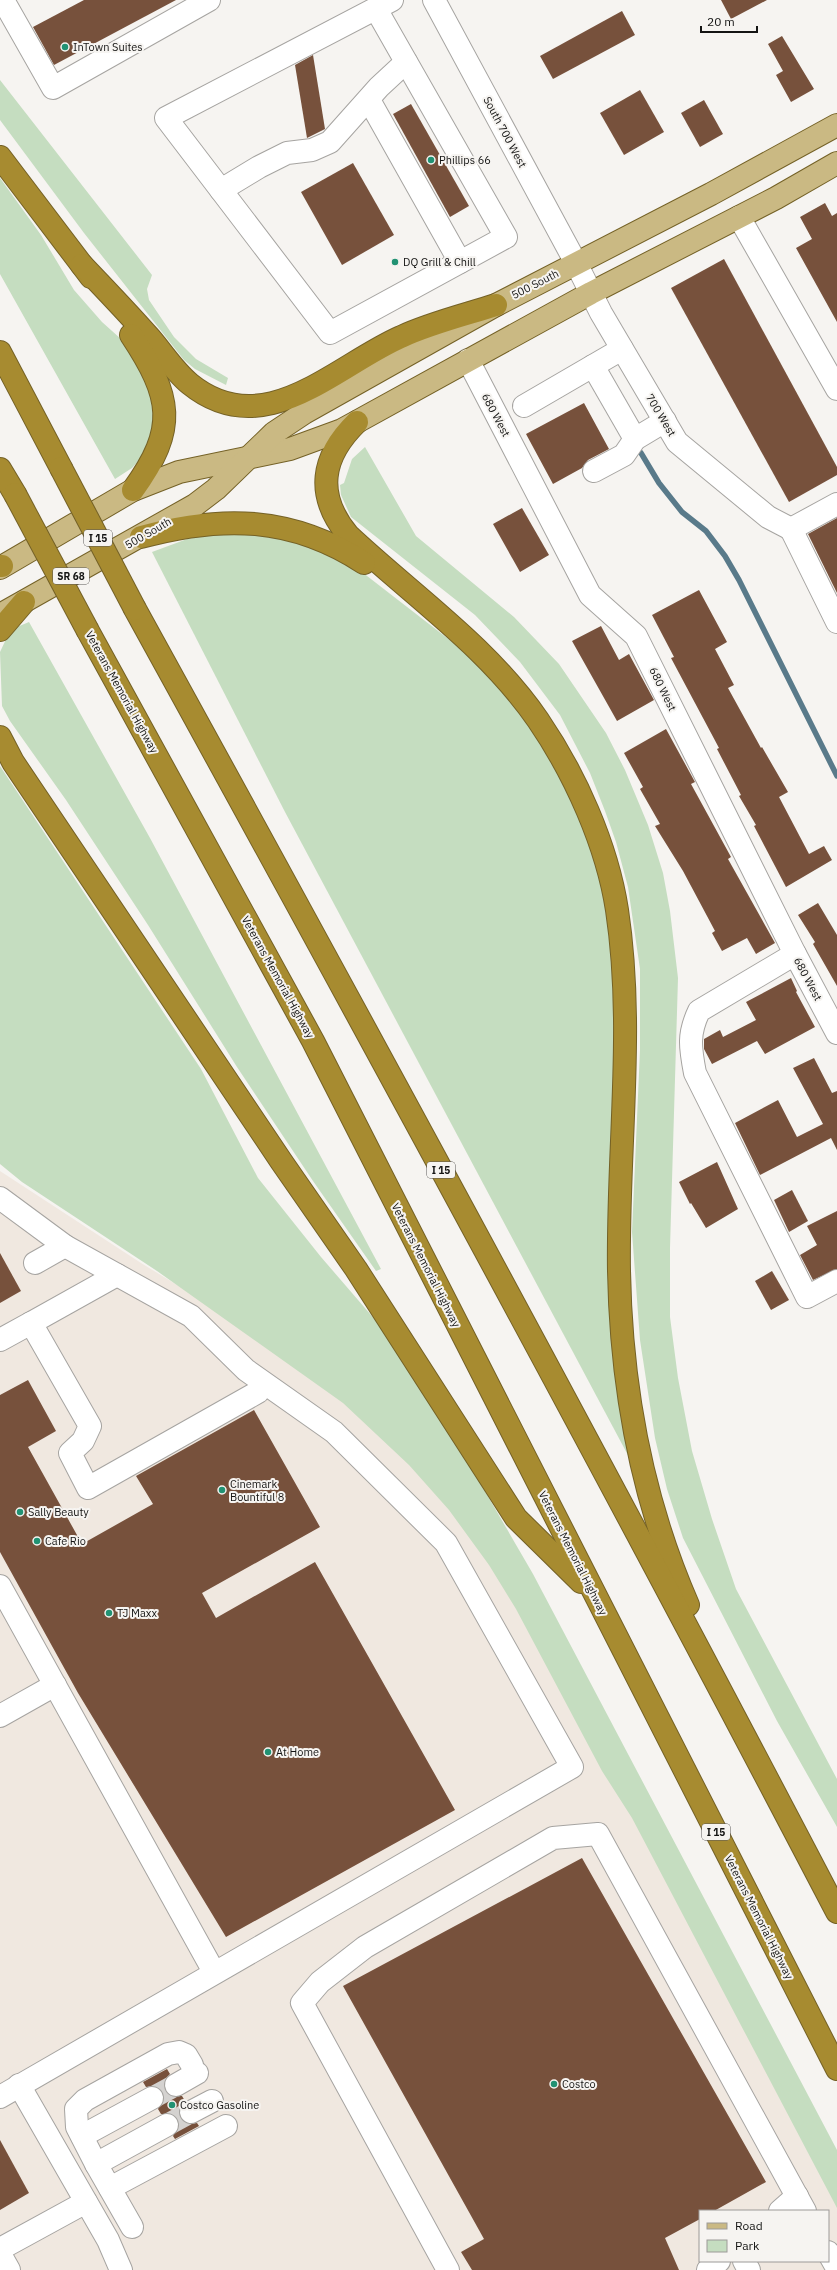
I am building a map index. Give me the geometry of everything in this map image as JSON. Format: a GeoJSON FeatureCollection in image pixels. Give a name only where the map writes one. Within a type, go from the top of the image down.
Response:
{"type":"FeatureCollection","features":[{"type":"Feature","properties":{"kind":"highway"},"geometry":{"type":"LineString","coordinates":[[0,157],[118,315],[153,370],[164,400],[166,414],[158,450],[133,490]]}},
{"type":"Feature","properties":{"kind":"highway"},"geometry":{"type":"LineString","coordinates":[[82,265],[190,384],[216,398],[239,405],[268,405],[292,398],[401,337],[496,305]]}},
{"type":"Feature","properties":{"kind":"highway","name":"I 15"},"geometry":{"type":"LineString","coordinates":[[0,352],[135,609],[361,1021],[743,1732],[837,1912]]}},
{"type":"Feature","properties":{"kind":"highway"},"geometry":{"type":"LineString","coordinates":[[357,422],[338,442],[328,466],[326,487],[334,516],[348,535],[476,646],[518,692],[539,721],[558,752],[582,798],[605,862],[617,909],[624,983],[619,1270],[622,1347],[634,1425],[644,1471],[671,1559],[685,1598],[743,1732]]}},
{"type":"Feature","properties":{"kind":"highway","name":"Veterans Memorial Highway"},"geometry":{"type":"LineString","coordinates":[[0,469],[313,1041],[594,1595],[837,2069]]}},
{"type":"Feature","properties":{"kind":"highway"},"geometry":{"type":"LineString","coordinates":[[141,537],[177,528],[215,523],[249,523],[284,527],[336,546],[421,599]]}},
{"type":"Feature","properties":{"kind":"highway"},"geometry":{"type":"LineString","coordinates":[[0,630],[24,602]]}},
{"type":"Feature","properties":{"kind":"highway"},"geometry":{"type":"LineString","coordinates":[[0,737],[7,755],[276,1154],[356,1269],[516,1518],[594,1595]]}},
{"type":"Feature","properties":{"kind":"main road","name":"500 South"},"geometry":{"type":"LineString","coordinates":[[0,614],[141,537],[206,497],[243,460],[288,423],[496,305],[711,194],[837,125]]}},
{"type":"Feature","properties":{"kind":"main road","name":"500 South"},"geometry":{"type":"LineString","coordinates":[[1,566],[133,490],[180,472],[243,460],[309,444],[357,422],[591,293],[740,217],[837,163]]}},
{"type":"Feature","properties":{"kind":"street"},"geometry":{"type":"LineString","coordinates":[[4,0],[53,88],[209,0]]}},
{"type":"Feature","properties":{"kind":"street","name":"South 700 West"},"geometry":{"type":"LineString","coordinates":[[434,0],[576,263]]}},
{"type":"Feature","properties":{"kind":"street"},"geometry":{"type":"LineString","coordinates":[[384,4],[406,62],[506,237],[330,333],[166,118],[384,4]]}},
{"type":"Feature","properties":{"kind":"street"},"geometry":{"type":"LineString","coordinates":[[221,190],[259,167],[287,153],[312,150],[330,142],[406,62]]}},
{"type":"Feature","properties":{"kind":"street"},"geometry":{"type":"LineString","coordinates":[[369,100],[460,262]]}},
{"type":"Feature","properties":{"kind":"street"},"geometry":{"type":"LineString","coordinates":[[740,217],[837,389]]}},
{"type":"Feature","properties":{"kind":"street","name":"700 West"},"geometry":{"type":"LineString","coordinates":[[576,263],[622,349],[677,442],[768,517],[791,529]]}},
{"type":"Feature","properties":{"kind":"street"},"geometry":{"type":"LineString","coordinates":[[524,406],[622,349]]}},
{"type":"Feature","properties":{"kind":"street","name":"680 West"},"geometry":{"type":"LineString","coordinates":[[468,360],[590,595],[636,636],[795,954],[837,1033]]}},
{"type":"Feature","properties":{"kind":"street"},"geometry":{"type":"LineString","coordinates":[[593,366],[635,439]]}},
{"type":"Feature","properties":{"kind":"street"},"geometry":{"type":"LineString","coordinates":[[594,471],[624,455],[635,439],[665,422]]}},
{"type":"Feature","properties":{"kind":"street"},"geometry":{"type":"LineString","coordinates":[[837,504],[791,529],[837,622]]}},
{"type":"Feature","properties":{"kind":"street"},"geometry":{"type":"LineString","coordinates":[[795,954],[700,1010],[691,1027],[690,1048],[695,1073],[807,1297],[837,1281]]}},
{"type":"Feature","properties":{"kind":"street"},"geometry":{"type":"LineString","coordinates":[[0,1198],[65,1246],[191,1316],[246,1370],[334,1432],[446,1543],[572,1767],[214,1972],[0,2097]]}},
{"type":"Feature","properties":{"kind":"street"},"geometry":{"type":"LineString","coordinates":[[35,1263],[65,1246]]}},
{"type":"Feature","properties":{"kind":"street"},"geometry":{"type":"LineString","coordinates":[[0,1340],[117,1275]]}},
{"type":"Feature","properties":{"kind":"street"},"geometry":{"type":"LineString","coordinates":[[31,1323],[90,1426],[83,1441],[70,1454],[88,1488],[258,1392]]}},
{"type":"Feature","properties":{"kind":"street"},"geometry":{"type":"LineString","coordinates":[[0,1586],[214,1972]]}},
{"type":"Feature","properties":{"kind":"street"},"geometry":{"type":"LineString","coordinates":[[0,1716],[55,1685]]}},
{"type":"Feature","properties":{"kind":"street"},"geometry":{"type":"LineString","coordinates":[[448,2270],[302,2003],[320,1982],[365,1947],[553,1838],[598,1834],[801,2204],[783,2210]]}},
{"type":"Feature","properties":{"kind":"street"},"geometry":{"type":"LineString","coordinates":[[132,2227],[77,2127],[76,2109],[85,2100],[168,2054],[178,2052],[186,2054],[194,2069],[176,2085]]}},
{"type":"Feature","properties":{"kind":"street"},"geometry":{"type":"LineString","coordinates":[[19,2085],[108,2240],[121,2270]]}},
{"type":"Feature","properties":{"kind":"street"},"geometry":{"type":"LineString","coordinates":[[82,2136],[152,2098]]}},
{"type":"Feature","properties":{"kind":"street"},"geometry":{"type":"LineString","coordinates":[[191,2112],[212,2101]]}},
{"type":"Feature","properties":{"kind":"street"},"geometry":{"type":"LineString","coordinates":[[96,2164],[167,2125]]}},
{"type":"Feature","properties":{"kind":"street"},"geometry":{"type":"LineString","coordinates":[[110,2188],[226,2126]]}},
{"type":"Feature","properties":{"kind":"street"},"geometry":{"type":"LineString","coordinates":[[0,2249],[86,2202]]}},
{"type":"Feature","properties":{"kind":"street"},"geometry":{"type":"LineString","coordinates":[[0,2254],[9,2270]]}},
{"type":"Feature","properties":{"kind":"street"},"geometry":{"type":"LineString","coordinates":[[829,2254],[837,2268]]}},
{"type":"Feature","properties":{"kind":"street"},"geometry":{"type":"LineString","coordinates":[[708,2270],[718,2262]]}},
{"type":"Feature","properties":{"kind":"shaded area"},"geometry":{"type":"Polygon","coordinates":[[[0,1171],[141,1263],[210,1305],[333,1386],[493,1550],[837,2174],[837,2270],[0,2270],[0,1171]]]}},
{"type":"Feature","properties":{"kind":"green space"},"geometry":{"type":"Polygon","coordinates":[[[0,80],[152,275],[147,289],[149,300],[174,337],[196,359],[228,378],[226,385],[195,369],[184,360],[84,233],[0,120],[0,80]]]}},
{"type":"Feature","properties":{"kind":"green space"},"geometry":{"type":"Polygon","coordinates":[[[0,178],[41,235],[74,290],[102,322],[131,348],[154,387],[154,433],[141,458],[132,468],[115,479],[0,274],[0,178]]]}},
{"type":"Feature","properties":{"kind":"green space"},"geometry":{"type":"Polygon","coordinates":[[[365,447],[416,536],[514,617],[559,664],[606,733],[625,770],[648,825],[663,873],[670,911],[678,978],[670,1248],[670,1317],[678,1378],[692,1451],[712,1519],[736,1589],[837,1779],[837,1827],[777,1721],[683,1538],[667,1489],[655,1438],[640,1340],[632,1232],[640,1050],[640,969],[628,887],[616,842],[590,773],[560,715],[520,662],[475,615],[351,517],[341,495],[340,485],[344,483],[352,459],[365,447]]]}},
{"type":"Feature","properties":{"kind":"green space"},"geometry":{"type":"Polygon","coordinates":[[[272,531],[349,562],[451,641],[491,676],[526,719],[572,796],[607,897],[618,967],[630,1459],[285,812],[152,552],[206,532],[272,531]]]}},
{"type":"Feature","properties":{"kind":"green space"},"geometry":{"type":"Polygon","coordinates":[[[29,622],[150,838],[381,1269],[376,1271],[313,1181],[237,1067],[148,925],[66,800],[10,721],[2,706],[0,652],[8,635],[17,627],[29,622]]]}},
{"type":"Feature","properties":{"kind":"green space"},"geometry":{"type":"Polygon","coordinates":[[[0,766],[201,1069],[258,1178],[321,1257],[377,1322],[421,1381],[533,1574],[837,2150],[837,2208],[632,1818],[602,1771],[516,1609],[489,1565],[449,1510],[409,1465],[343,1403],[157,1271],[22,1182],[0,1164],[0,766]]]}},
{"type":"Feature","properties":{"kind":"building","name":"InTown Suites"},"geometry":{"type":"Polygon","coordinates":[[[84,0],[176,0],[54,65],[33,27],[84,0]]]}},
{"type":"Feature","properties":{"kind":"building"},"geometry":{"type":"Polygon","coordinates":[[[721,0],[767,0],[731,19],[721,0]]]}},
{"type":"Feature","properties":{"kind":"building"},"geometry":{"type":"Polygon","coordinates":[[[622,11],[635,35],[553,79],[540,56],[622,11]]]}},
{"type":"Feature","properties":{"kind":"building"},"geometry":{"type":"Polygon","coordinates":[[[782,36],[814,89],[791,102],[776,75],[783,71],[768,44],[782,36]]]}},
{"type":"Feature","properties":{"kind":"building"},"geometry":{"type":"Polygon","coordinates":[[[313,55],[325,129],[307,138],[295,65],[313,55]]]}},
{"type":"Feature","properties":{"kind":"building"},"geometry":{"type":"Polygon","coordinates":[[[640,90],[664,132],[624,155],[600,113],[640,90]]]}},
{"type":"Feature","properties":{"kind":"building"},"geometry":{"type":"Polygon","coordinates":[[[704,100],[723,134],[700,147],[681,113],[704,100]]]}},
{"type":"Feature","properties":{"kind":"building","name":"Phillips 66"},"geometry":{"type":"Polygon","coordinates":[[[411,104],[469,206],[450,217],[393,114],[411,104]]]}},
{"type":"Feature","properties":{"kind":"building"},"geometry":{"type":"Polygon","coordinates":[[[353,163],[394,235],[342,265],[301,192],[353,163]]]}},
{"type":"Feature","properties":{"kind":"building"},"geometry":{"type":"Polygon","coordinates":[[[825,203],[832,216],[837,213],[837,322],[796,248],[812,239],[800,217],[825,203]]]}},
{"type":"Feature","properties":{"kind":"building"},"geometry":{"type":"Polygon","coordinates":[[[724,259],[837,467],[837,475],[789,502],[671,288],[724,259]]]}},
{"type":"Feature","properties":{"kind":"building"},"geometry":{"type":"Polygon","coordinates":[[[584,403],[609,449],[588,460],[582,468],[553,484],[526,434],[584,403]]]}},
{"type":"Feature","properties":{"kind":"building"},"geometry":{"type":"Polygon","coordinates":[[[522,508],[549,555],[520,572],[493,524],[522,508]]]}},
{"type":"Feature","properties":{"kind":"building"},"geometry":{"type":"Polygon","coordinates":[[[837,518],[837,593],[808,534],[837,518]]]}},
{"type":"Feature","properties":{"kind":"building"},"geometry":{"type":"Polygon","coordinates":[[[699,590],[727,642],[715,649],[734,685],[728,688],[761,748],[762,747],[788,792],[779,797],[809,854],[824,846],[832,860],[786,887],[754,826],[756,825],[739,796],[741,795],[717,749],[719,748],[671,658],[674,657],[652,615],[699,590]]]}},
{"type":"Feature","properties":{"kind":"building"},"geometry":{"type":"Polygon","coordinates":[[[601,626],[619,660],[629,654],[654,700],[617,721],[572,641],[601,626]]]}},
{"type":"Feature","properties":{"kind":"building"},"geometry":{"type":"Polygon","coordinates":[[[666,729],[695,782],[691,784],[731,857],[728,859],[775,943],[756,954],[747,938],[722,951],[712,933],[715,931],[683,871],[655,826],[660,824],[640,789],[643,787],[624,753],[666,729]]]}},
{"type":"Feature","properties":{"kind":"building"},"geometry":{"type":"Polygon","coordinates":[[[818,903],[837,935],[837,986],[813,944],[815,942],[798,915],[818,903]]]}},
{"type":"Feature","properties":{"kind":"building"},"geometry":{"type":"Polygon","coordinates":[[[791,978],[797,991],[796,992],[815,1027],[765,1054],[757,1041],[712,1064],[704,1049],[704,1039],[720,1030],[723,1037],[756,1020],[746,1002],[791,978]]]}},
{"type":"Feature","properties":{"kind":"building"},"geometry":{"type":"Polygon","coordinates":[[[814,1058],[832,1093],[837,1091],[837,1150],[831,1138],[760,1175],[735,1123],[778,1100],[797,1137],[823,1124],[793,1068],[814,1058]]]}},
{"type":"Feature","properties":{"kind":"building"},"geometry":{"type":"Polygon","coordinates":[[[717,1162],[738,1209],[706,1228],[691,1203],[690,1204],[679,1182],[717,1162]]]}},
{"type":"Feature","properties":{"kind":"building"},"geometry":{"type":"Polygon","coordinates":[[[792,1190],[808,1221],[789,1232],[774,1200],[792,1190]]]}},
{"type":"Feature","properties":{"kind":"building"},"geometry":{"type":"Polygon","coordinates":[[[837,1211],[837,1269],[813,1280],[800,1255],[817,1245],[807,1226],[837,1211]]]}},
{"type":"Feature","properties":{"kind":"building"},"geometry":{"type":"Polygon","coordinates":[[[0,1253],[21,1291],[0,1303],[0,1253]]]}},
{"type":"Feature","properties":{"kind":"building"},"geometry":{"type":"Polygon","coordinates":[[[772,1271],[789,1300],[771,1310],[755,1281],[772,1271]]]}},
{"type":"Feature","properties":{"kind":"building","name":"At Home"},"geometry":{"type":"Polygon","coordinates":[[[28,1380],[56,1431],[28,1447],[82,1544],[153,1504],[136,1476],[254,1410],[320,1527],[202,1593],[216,1618],[315,1562],[455,1810],[226,1937],[78,1693],[0,1552],[0,1395],[28,1380]]]}},
{"type":"Feature","properties":{"kind":"building","name":"Costco"},"geometry":{"type":"Polygon","coordinates":[[[582,1858],[766,2182],[716,2210],[699,2210],[699,2220],[665,2238],[679,2270],[472,2270],[461,2252],[484,2239],[343,1986],[582,1858]]]}},
{"type":"Feature","properties":{"kind":"building"},"geometry":{"type":"Polygon","coordinates":[[[167,2069],[170,2074],[165,2079],[165,2091],[170,2096],[182,2096],[185,2101],[179,2111],[180,2118],[190,2124],[197,2123],[199,2126],[175,2139],[173,2136],[179,2126],[178,2119],[173,2114],[161,2114],[158,2109],[164,2099],[163,2092],[153,2086],[146,2087],[143,2082],[167,2069]]]}},
{"type":"Feature","properties":{"kind":"building"},"geometry":{"type":"Polygon","coordinates":[[[0,2140],[29,2193],[0,2210],[0,2140]]]}},
{"type":"Feature","properties":{"kind":"waterway"},"geometry":{"type":"LineString","coordinates":[[641,453],[659,483],[682,512],[706,531],[725,556],[739,580],[837,776]]}},
{"type":"Feature","properties":{"kind":"tunnel"},"geometry":{"type":"LineString","coordinates":[[152,2098],[176,2085]]}},
{"type":"Feature","properties":{"kind":"tunnel"},"geometry":{"type":"LineString","coordinates":[[167,2125],[191,2112]]}},
{"type":"Feature","properties":{"kind":"place","name":"InTown Suites"},"geometry":{"type":"Point","coordinates":[65,47]}},
{"type":"Feature","properties":{"kind":"place","name":"Phillips 66"},"geometry":{"type":"Point","coordinates":[431,160]}},
{"type":"Feature","properties":{"kind":"place","name":"DQ Grill & Chill"},"geometry":{"type":"Point","coordinates":[395,262]}},
{"type":"Feature","properties":{"kind":"place","name":"Cinemark Bountiful 8"},"geometry":{"type":"Point","coordinates":[222,1490]}},
{"type":"Feature","properties":{"kind":"place","name":"Sally Beauty"},"geometry":{"type":"Point","coordinates":[20,1512]}},
{"type":"Feature","properties":{"kind":"place","name":"Cafe Rio"},"geometry":{"type":"Point","coordinates":[37,1541]}},
{"type":"Feature","properties":{"kind":"place","name":"TJ Maxx"},"geometry":{"type":"Point","coordinates":[109,1613]}},
{"type":"Feature","properties":{"kind":"place","name":"At Home"},"geometry":{"type":"Point","coordinates":[268,1752]}},
{"type":"Feature","properties":{"kind":"place","name":"Costco"},"geometry":{"type":"Point","coordinates":[554,2084]}},
{"type":"Feature","properties":{"kind":"place","name":"Costco Gasoline"},"geometry":{"type":"Point","coordinates":[172,2105]}}]}
